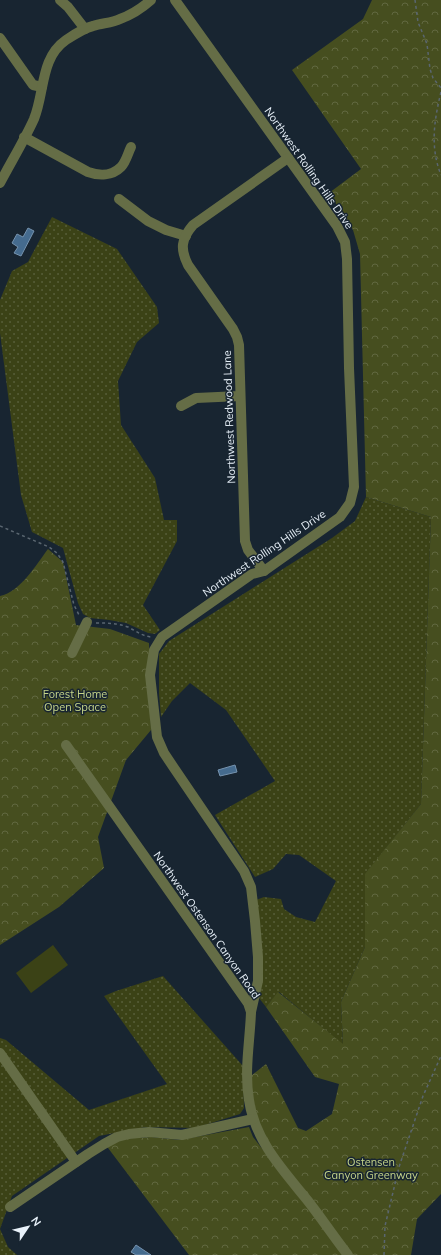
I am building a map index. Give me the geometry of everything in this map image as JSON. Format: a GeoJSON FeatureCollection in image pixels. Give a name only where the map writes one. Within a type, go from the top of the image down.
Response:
{"type":"FeatureCollection","features":[{"type":"Feature","properties":{"kind":"street"},"geometry":{"type":"LineString","coordinates":[[60,0],[67,4],[85,29]]}},
{"type":"Feature","properties":{"kind":"street"},"geometry":{"type":"LineString","coordinates":[[0,184],[34,118],[41,96],[47,64],[54,51],[65,40],[85,29],[119,20],[136,12],[151,0]]}},
{"type":"Feature","properties":{"kind":"street","name":"Northwest Rolling Hills Drive"},"geometry":{"type":"LineString","coordinates":[[175,0],[337,226],[345,242],[347,259],[349,368],[354,487],[350,504],[340,517],[264,571],[252,574],[162,637],[154,650],[150,675],[157,737],[164,753],[244,871],[251,887],[258,957],[258,981],[251,1012]]}},
{"type":"Feature","properties":{"kind":"street"},"geometry":{"type":"LineString","coordinates":[[0,38],[34,84],[42,87]]}},
{"type":"Feature","properties":{"kind":"street"},"geometry":{"type":"LineString","coordinates":[[24,137],[88,172],[97,175],[106,175],[115,172],[122,166],[131,147]]}},
{"type":"Feature","properties":{"kind":"street"},"geometry":{"type":"LineString","coordinates":[[119,200],[148,221],[166,230],[186,236],[193,225],[288,158]]}},
{"type":"Feature","properties":{"kind":"street","name":"Northwest Redwood Lane"},"geometry":{"type":"LineString","coordinates":[[186,236],[183,249],[184,258],[233,329],[239,345],[245,541],[248,550],[264,571]]}},
{"type":"Feature","properties":{"kind":"street"},"geometry":{"type":"LineString","coordinates":[[181,406],[196,398],[240,396]]}},
{"type":"Feature","properties":{"kind":"street"},"geometry":{"type":"LineString","coordinates":[[72,653],[87,622]]}},
{"type":"Feature","properties":{"kind":"street","name":"Northwest Ostenson Canyon Road"},"geometry":{"type":"LineString","coordinates":[[66,746],[248,1003],[251,1012],[246,1076],[248,1100],[253,1119],[268,1151],[315,1210],[348,1255]]}},
{"type":"Feature","properties":{"kind":"street"},"geometry":{"type":"LineString","coordinates":[[0,1053],[76,1162]]}},
{"type":"Feature","properties":{"kind":"street"},"geometry":{"type":"LineString","coordinates":[[10,1207],[76,1162],[117,1137],[149,1132],[182,1135],[253,1119]]}},
{"type":"Feature","properties":{"kind":"path"},"geometry":{"type":"LineString","coordinates":[[415,0],[418,22],[425,37],[428,49],[427,54],[430,69],[433,78],[441,88]]}},
{"type":"Feature","properties":{"kind":"path"},"geometry":{"type":"LineString","coordinates":[[441,92],[433,140],[434,152],[441,175]]}},
{"type":"Feature","properties":{"kind":"path"},"geometry":{"type":"LineString","coordinates":[[0,526],[49,547],[57,553],[63,562],[74,605],[79,617],[87,622],[113,623],[149,637],[162,637]]}},
{"type":"Feature","properties":{"kind":"path"},"geometry":{"type":"LineString","coordinates":[[384,1255],[385,1226],[399,1168],[423,1096],[441,1056]]}},
{"type":"Feature","properties":{"kind":"green space","name":"Ostensen Canyon Greenway"},"geometry":{"type":"Polygon","coordinates":[[[372,0],[441,0],[441,1194],[417,1219],[411,1255],[350,1255],[273,1152],[252,1109],[252,1075],[266,1064],[298,1128],[306,1131],[332,1114],[339,1084],[315,1077],[266,1007],[278,992],[343,1044],[341,1002],[365,947],[365,874],[421,804],[431,517],[366,497],[360,254],[353,230],[329,193],[361,169],[292,70],[363,19],[372,0]]]}},
{"type":"Feature","properties":{"kind":"green space"},"geometry":{"type":"Polygon","coordinates":[[[52,217],[117,249],[157,307],[159,323],[137,342],[118,381],[121,425],[155,478],[164,520],[177,520],[177,541],[143,605],[160,630],[155,634],[148,633],[126,623],[90,618],[83,614],[78,603],[63,548],[32,532],[21,495],[0,333],[0,300],[12,271],[28,262],[52,217]]]}},
{"type":"Feature","properties":{"kind":"green space"},"geometry":{"type":"Polygon","coordinates":[[[366,497],[431,517],[421,804],[365,875],[365,947],[341,1002],[343,1045],[279,992],[266,1007],[259,998],[256,900],[264,897],[281,899],[284,909],[296,917],[315,922],[336,881],[299,855],[286,854],[273,869],[255,877],[215,815],[275,781],[226,710],[190,683],[172,701],[161,717],[159,694],[159,654],[169,641],[332,538],[355,521],[366,497]]]}},
{"type":"Feature","properties":{"kind":"green space","name":"Forest Home Open Space"},"geometry":{"type":"Polygon","coordinates":[[[48,549],[63,562],[76,625],[110,629],[149,643],[151,730],[126,760],[98,837],[104,868],[59,907],[0,945],[0,596],[21,584],[48,549]]]}},
{"type":"Feature","properties":{"kind":"green space"},"geometry":{"type":"Polygon","coordinates":[[[53,945],[68,965],[31,993],[16,973],[53,945]]]}},
{"type":"Feature","properties":{"kind":"green space"},"geometry":{"type":"Polygon","coordinates":[[[163,976],[243,1066],[244,1108],[240,1114],[195,1128],[146,1127],[99,1136],[12,1196],[0,1229],[0,1038],[6,1040],[89,1110],[167,1084],[104,996],[163,976]]]}},
{"type":"Feature","properties":{"kind":"green space","name":"Ostensen Canyon Greenway"},"geometry":{"type":"Polygon","coordinates":[[[249,1127],[253,1137],[345,1255],[189,1255],[102,1140],[151,1137],[179,1140],[249,1127]]]}},
{"type":"Feature","properties":{"kind":"green space"},"geometry":{"type":"Polygon","coordinates":[[[0,1229],[8,1247],[17,1255],[0,1255],[0,1229]]]}},
{"type":"Feature","properties":{"kind":"water"},"geometry":{"type":"Polygon","coordinates":[[[28,228],[34,231],[21,256],[14,253],[18,247],[12,243],[17,234],[23,237],[28,228]]]}},
{"type":"Feature","properties":{"kind":"water"},"geometry":{"type":"Polygon","coordinates":[[[235,765],[237,772],[220,776],[218,770],[235,765]]]}},
{"type":"Feature","properties":{"kind":"water"},"geometry":{"type":"Polygon","coordinates":[[[136,1245],[151,1255],[136,1255],[131,1252],[136,1245]]]}}]}
